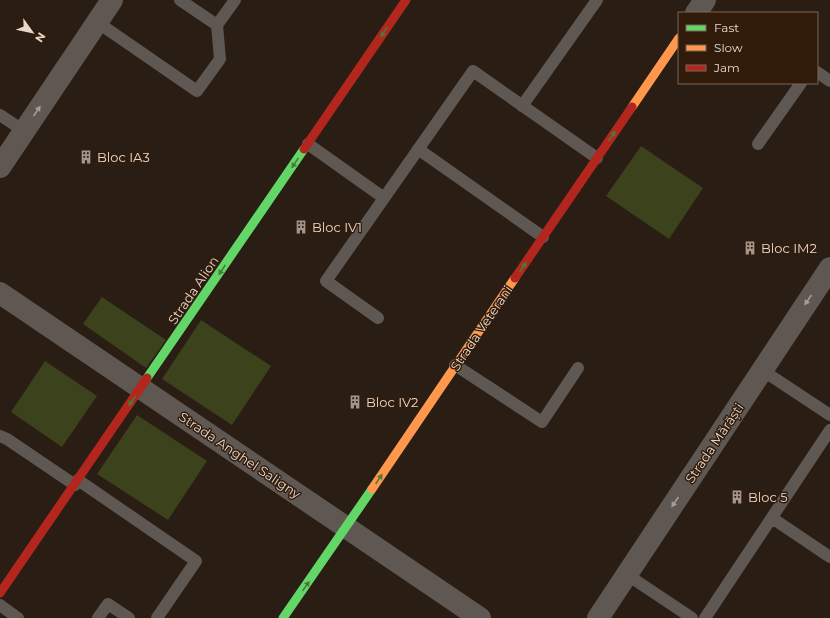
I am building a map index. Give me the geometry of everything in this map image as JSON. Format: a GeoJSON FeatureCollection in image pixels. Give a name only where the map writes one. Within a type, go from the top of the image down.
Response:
{"type":"FeatureCollection","features":[{"type":"Feature","properties":{"kind":"street"},"geometry":{"type":"LineString","coordinates":[[0,167],[112,0]]}},
{"type":"Feature","properties":{"kind":"street","name":"Strada Alion"},"geometry":{"type":"LineString","coordinates":[[0,593],[406,0]]}},
{"type":"Feature","properties":{"kind":"street"},"geometry":{"type":"LineString","coordinates":[[697,12],[705,0]]}},
{"type":"Feature","properties":{"kind":"street","name":"Strada Veterani"},"geometry":{"type":"LineString","coordinates":[[283,618],[678,39]]}},
{"type":"Feature","properties":{"kind":"street","name":"Strada Mărăști"},"geometry":{"type":"LineString","coordinates":[[598,618],[830,268]]}},
{"type":"Feature","properties":{"kind":"street","name":"Strada Anghel Saligny"},"geometry":{"type":"LineString","coordinates":[[0,293],[480,618]]}},
{"type":"Feature","properties":{"kind":"lane"},"geometry":{"type":"LineString","coordinates":[[180,0],[217,25]]}},
{"type":"Feature","properties":{"kind":"lane"},"geometry":{"type":"LineString","coordinates":[[97,22],[197,91],[220,59],[217,25],[235,0]]}},
{"type":"Feature","properties":{"kind":"lane"},"geometry":{"type":"LineString","coordinates":[[522,106],[597,0]]}},
{"type":"Feature","properties":{"kind":"lane"},"geometry":{"type":"LineString","coordinates":[[378,318],[326,281],[473,71],[597,158]]}},
{"type":"Feature","properties":{"kind":"lane"},"geometry":{"type":"LineString","coordinates":[[818,73],[830,81]]}},
{"type":"Feature","properties":{"kind":"lane"},"geometry":{"type":"LineString","coordinates":[[758,144],[800,84]]}},
{"type":"Feature","properties":{"kind":"lane"},"geometry":{"type":"LineString","coordinates":[[0,115],[24,131]]}},
{"type":"Feature","properties":{"kind":"lane"},"geometry":{"type":"LineString","coordinates":[[308,144],[384,198]]}},
{"type":"Feature","properties":{"kind":"lane"},"geometry":{"type":"LineString","coordinates":[[418,149],[543,237]]}},
{"type":"Feature","properties":{"kind":"lane"},"geometry":{"type":"LineString","coordinates":[[455,365],[542,422],[578,368]]}},
{"type":"Feature","properties":{"kind":"lane"},"geometry":{"type":"LineString","coordinates":[[762,370],[830,415]]}},
{"type":"Feature","properties":{"kind":"lane"},"geometry":{"type":"LineString","coordinates":[[705,618],[830,430]]}},
{"type":"Feature","properties":{"kind":"lane"},"geometry":{"type":"LineString","coordinates":[[0,436],[76,482],[196,561],[157,618]]}},
{"type":"Feature","properties":{"kind":"lane"},"geometry":{"type":"LineString","coordinates":[[772,518],[830,557]]}},
{"type":"Feature","properties":{"kind":"lane"},"geometry":{"type":"LineString","coordinates":[[626,574],[692,618]]}},
{"type":"Feature","properties":{"kind":"lane"},"geometry":{"type":"LineString","coordinates":[[98,618],[108,604],[129,618]]}},
{"type":"Feature","properties":{"kind":"lane"},"geometry":{"type":"LineString","coordinates":[[0,605],[18,618]]}},
{"type":"Feature","properties":{"kind":"green space"},"geometry":{"type":"Polygon","coordinates":[[[641,146],[703,188],[669,239],[606,196],[641,146]]]}},
{"type":"Feature","properties":{"kind":"green space"},"geometry":{"type":"Polygon","coordinates":[[[102,297],[166,340],[146,368],[83,324],[102,297]]]}},
{"type":"Feature","properties":{"kind":"green space"},"geometry":{"type":"Polygon","coordinates":[[[201,320],[271,366],[232,425],[162,379],[201,320]]]}},
{"type":"Feature","properties":{"kind":"green space"},"geometry":{"type":"Polygon","coordinates":[[[45,361],[97,396],[62,447],[11,412],[45,361]]]}},
{"type":"Feature","properties":{"kind":"green space"},"geometry":{"type":"Polygon","coordinates":[[[137,415],[207,461],[168,520],[97,474],[137,415]]]}},
{"type":"Feature","properties":{"kind":"traffic: fast"},"geometry":{"type":"LineString","coordinates":[[147,378],[304,149]]}},
{"type":"Feature","properties":{"kind":"traffic: fast"},"geometry":{"type":"LineString","coordinates":[[283,618],[372,489]]}},
{"type":"Feature","properties":{"kind":"traffic: slow"},"geometry":{"type":"LineString","coordinates":[[632,107],[678,39]]}},
{"type":"Feature","properties":{"kind":"traffic: slow"},"geometry":{"type":"LineString","coordinates":[[372,489],[515,278]]}},
{"type":"Feature","properties":{"kind":"traffic: jam"},"geometry":{"type":"LineString","coordinates":[[304,149],[406,0]]}},
{"type":"Feature","properties":{"kind":"traffic: jam"},"geometry":{"type":"LineString","coordinates":[[515,278],[632,107]]}},
{"type":"Feature","properties":{"kind":"traffic: jam"},"geometry":{"type":"LineString","coordinates":[[0,593],[147,378]]}},
{"type":"Feature","properties":{"kind":"place","name":"Bloc IA3"},"geometry":{"type":"Point","coordinates":[86,157]}},
{"type":"Feature","properties":{"kind":"place","name":"Bloc IV1"},"geometry":{"type":"Point","coordinates":[301,227]}},
{"type":"Feature","properties":{"kind":"place","name":"Bloc IM2"},"geometry":{"type":"Point","coordinates":[750,248]}},
{"type":"Feature","properties":{"kind":"place","name":"Bloc IV2"},"geometry":{"type":"Point","coordinates":[355,402]}},
{"type":"Feature","properties":{"kind":"place","name":"Bloc 5"},"geometry":{"type":"Point","coordinates":[737,497]}}]}
